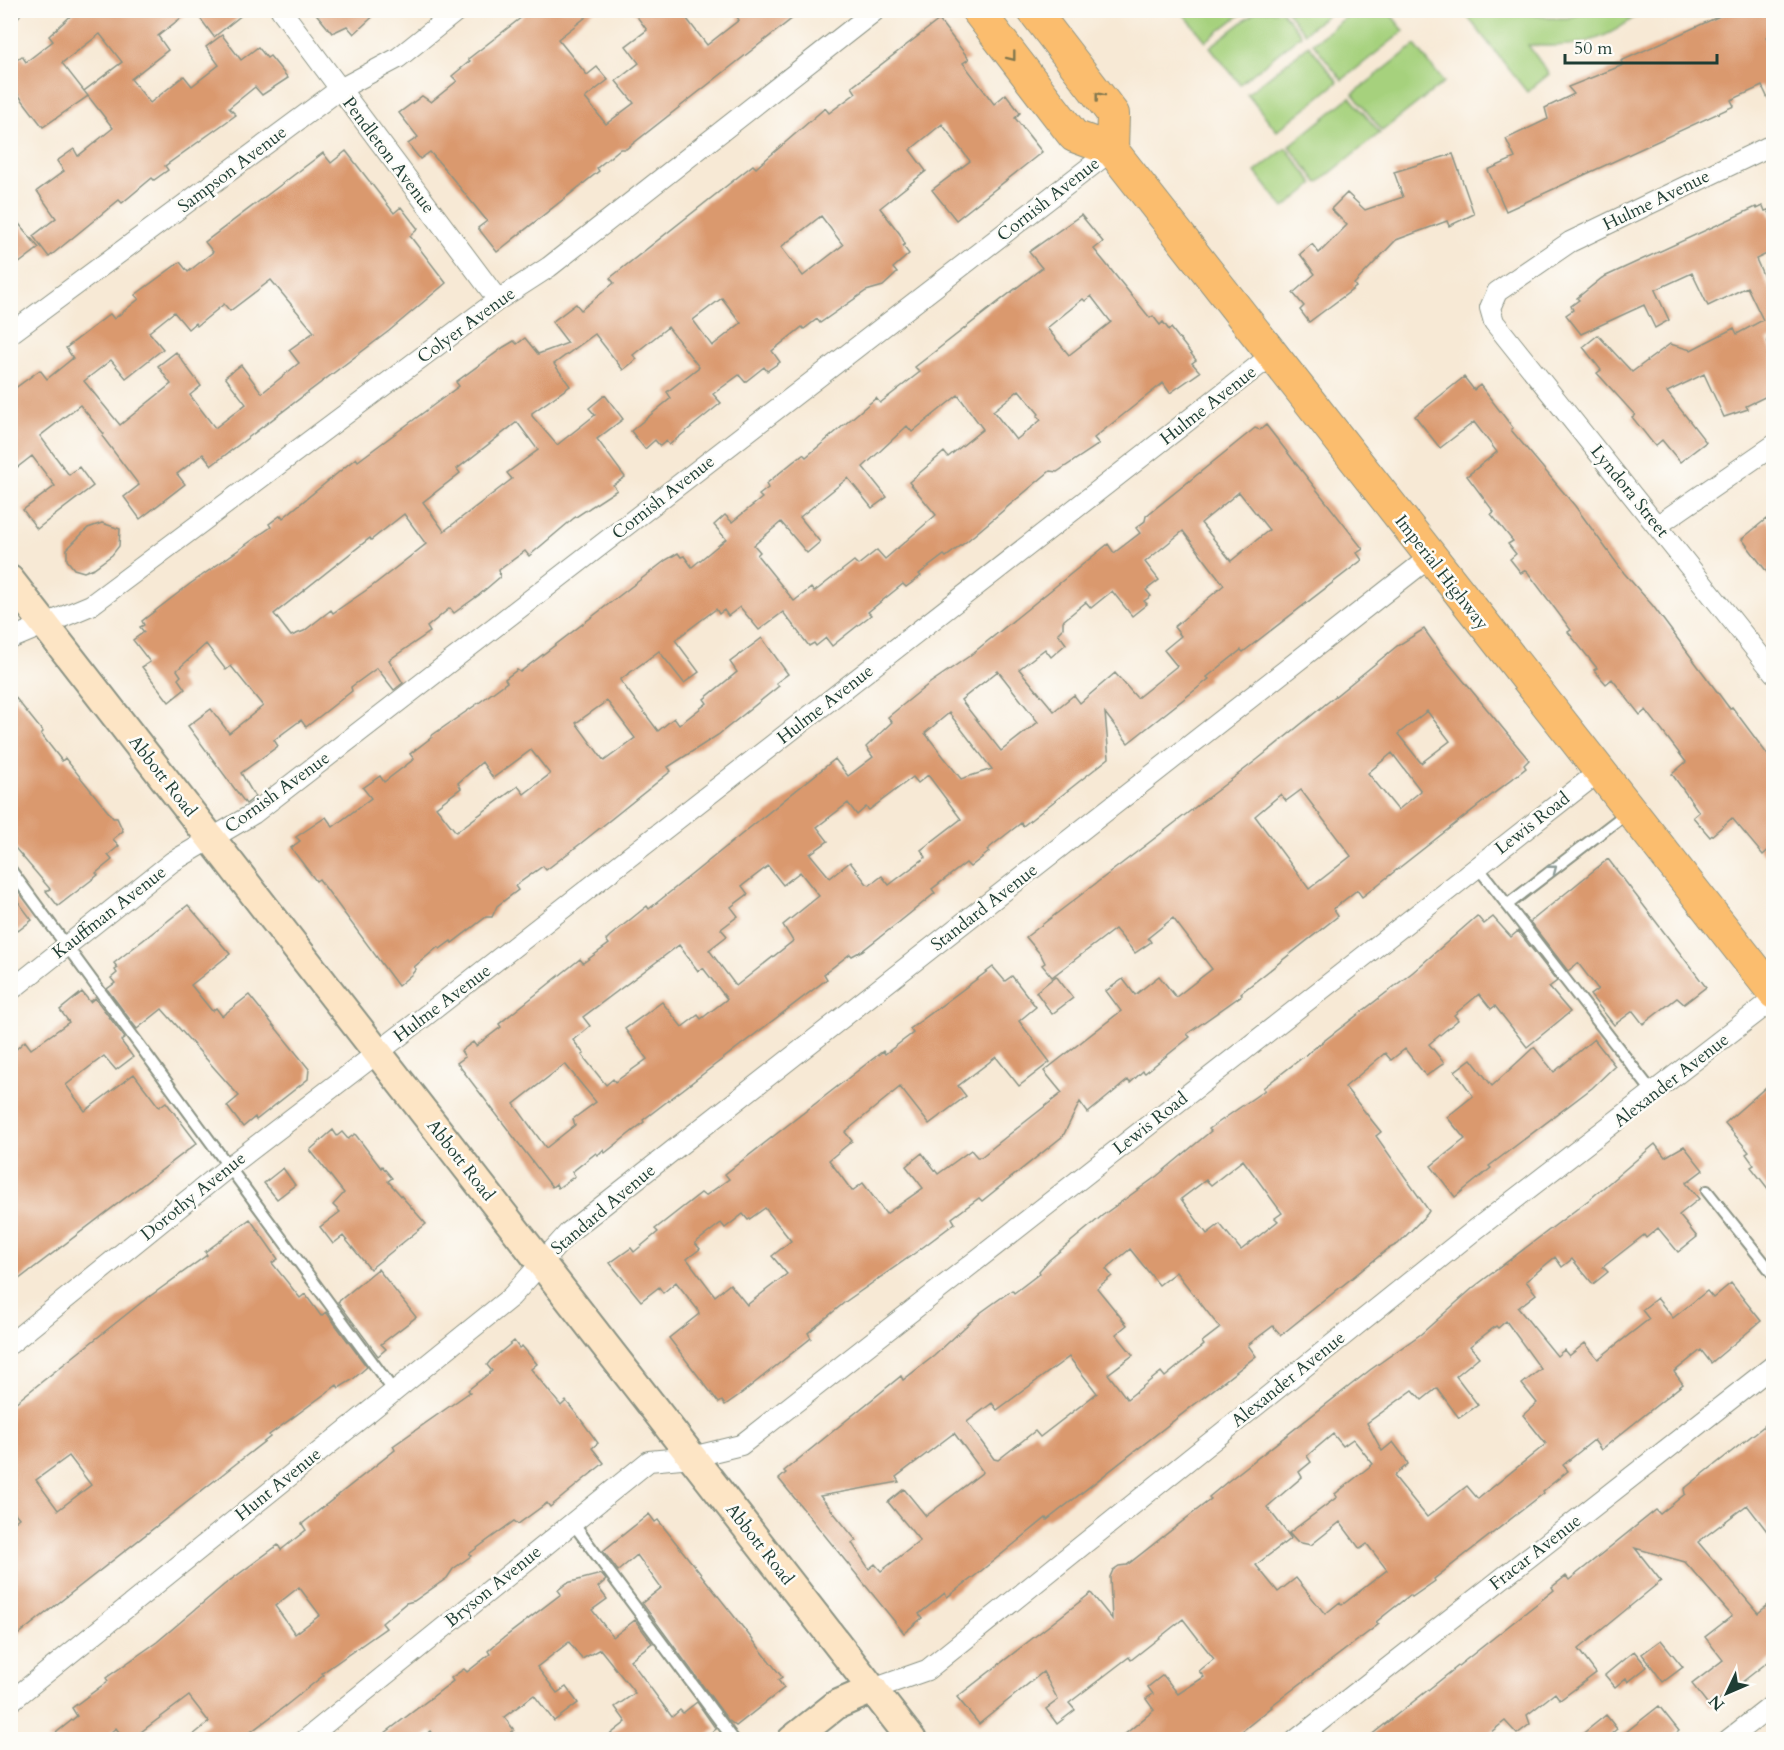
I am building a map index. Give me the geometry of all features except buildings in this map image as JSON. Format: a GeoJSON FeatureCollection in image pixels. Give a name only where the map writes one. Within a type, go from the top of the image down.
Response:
{"type":"FeatureCollection","features":[{"type":"Feature","properties":{"kind":"main road"},"geometry":{"type":"LineString","coordinates":[[977,10],[1074,136],[1112,150],[1113,114],[1033,10]]}},
{"type":"Feature","properties":{"kind":"main road","name":"Imperial Highway"},"geometry":{"type":"LineString","coordinates":[[1112,150],[1773,993]]}},
{"type":"Feature","properties":{"kind":"street","name":"Pendleton Avenue"},"geometry":{"type":"LineString","coordinates":[[281,10],[498,300]]}},
{"type":"Feature","properties":{"kind":"street","name":"Sampson Avenue"},"geometry":{"type":"LineString","coordinates":[[10,334],[340,89],[398,58],[458,10]]}},
{"type":"Feature","properties":{"kind":"street","name":"Colyer Avenue"},"geometry":{"type":"LineString","coordinates":[[10,639],[46,626],[91,605],[498,300],[549,267],[876,10]]}},
{"type":"Feature","properties":{"kind":"street","name":"Hulme Avenue"},"geometry":{"type":"LineString","coordinates":[[1490,308],[1497,292],[1570,242],[1773,144]]}},
{"type":"Feature","properties":{"kind":"street","name":"Cornish Avenue"},"geometry":{"type":"LineString","coordinates":[[211,838],[252,814],[1112,150]]}},
{"type":"Feature","properties":{"kind":"street","name":"Lyndora Street"},"geometry":{"type":"LineString","coordinates":[[1490,308],[1494,322],[1658,525],[1773,673]]}},
{"type":"Feature","properties":{"kind":"street","name":"Hulme Avenue"},"geometry":{"type":"LineString","coordinates":[[377,1052],[1272,355]]}},
{"type":"Feature","properties":{"kind":"street"},"geometry":{"type":"LineString","coordinates":[[1658,525],[1773,445]]}},
{"type":"Feature","properties":{"kind":"street","name":"Standard Avenue"},"geometry":{"type":"LineString","coordinates":[[540,1262],[570,1232],[1430,556]]}},
{"type":"Feature","properties":{"kind":"street","name":"Abbott Road"},"geometry":{"type":"LineString","coordinates":[[10,580],[912,1740]]}},
{"type":"Feature","properties":{"kind":"street","name":"Lewis Road"},"geometry":{"type":"LineString","coordinates":[[692,1457],[741,1445],[1599,771]]}},
{"type":"Feature","properties":{"kind":"street","name":"Kauffman Avenue"},"geometry":{"type":"LineString","coordinates":[[10,991],[172,862],[211,838]]}},
{"type":"Feature","properties":{"kind":"street","name":"Alexander Avenue"},"geometry":{"type":"LineString","coordinates":[[792,1740],[836,1705],[927,1670],[1443,1255],[1654,1094],[1773,999]]}},
{"type":"Feature","properties":{"kind":"street","name":"Dorothy Avenue"},"geometry":{"type":"LineString","coordinates":[[10,1344],[230,1166],[377,1052]]}},
{"type":"Feature","properties":{"kind":"street","name":"Hunt Avenue"},"geometry":{"type":"LineString","coordinates":[[10,1702],[393,1390],[511,1297],[540,1262]]}},
{"type":"Feature","properties":{"kind":"street","name":"Fracar Avenue"},"geometry":{"type":"LineString","coordinates":[[1296,1740],[1773,1365]]}},
{"type":"Feature","properties":{"kind":"street","name":"Bryson Avenue"},"geometry":{"type":"LineString","coordinates":[[305,1740],[649,1461],[692,1457]]}},
{"type":"Feature","properties":{"kind":"street"},"geometry":{"type":"LineString","coordinates":[[1728,1740],[1773,1704]]}},
{"type":"Feature","properties":{"kind":"lane"},"geometry":{"type":"LineString","coordinates":[[1507,905],[1630,810]]}},
{"type":"Feature","properties":{"kind":"lane"},"geometry":{"type":"LineString","coordinates":[[1477,866],[1654,1094]]}},
{"type":"Feature","properties":{"kind":"lane"},"geometry":{"type":"LineString","coordinates":[[10,869],[393,1390]]}},
{"type":"Feature","properties":{"kind":"lane"},"geometry":{"type":"LineString","coordinates":[[1707,1191],[1773,1275]]}},
{"type":"Feature","properties":{"kind":"lane"},"geometry":{"type":"LineString","coordinates":[[572,1522],[734,1740]]}},
{"type":"Feature","properties":{"kind":"green space"},"geometry":{"type":"Polygon","coordinates":[[[1181,11],[1245,11],[1206,41],[1181,11]]]}},
{"type":"Feature","properties":{"kind":"green space"},"geometry":{"type":"Polygon","coordinates":[[[1257,11],[1282,11],[1301,35],[1240,84],[1210,47],[1257,11]]]}},
{"type":"Feature","properties":{"kind":"green space"},"geometry":{"type":"Polygon","coordinates":[[[1287,11],[1332,11],[1304,33],[1287,11]]]}},
{"type":"Feature","properties":{"kind":"green space"},"geometry":{"type":"Polygon","coordinates":[[[1354,11],[1388,11],[1404,31],[1342,80],[1313,43],[1354,11]]]}},
{"type":"Feature","properties":{"kind":"green space"},"geometry":{"type":"Polygon","coordinates":[[[1463,11],[1515,11],[1550,18],[1567,18],[1591,11],[1641,11],[1616,30],[1589,41],[1560,46],[1528,45],[1549,74],[1527,92],[1463,11]]]}},
{"type":"Feature","properties":{"kind":"green space"},"geometry":{"type":"Polygon","coordinates":[[[1309,45],[1338,82],[1277,131],[1247,94],[1309,45]]]}},
{"type":"Feature","properties":{"kind":"green space"},"geometry":{"type":"Polygon","coordinates":[[[1415,45],[1444,82],[1382,131],[1353,94],[1415,45]]]}},
{"type":"Feature","properties":{"kind":"green space"},"geometry":{"type":"Polygon","coordinates":[[[1350,97],[1380,133],[1318,183],[1289,146],[1350,97]]]}},
{"type":"Feature","properties":{"kind":"green space"},"geometry":{"type":"Polygon","coordinates":[[[1286,148],[1314,184],[1284,208],[1255,172],[1286,148]]]}}]}
